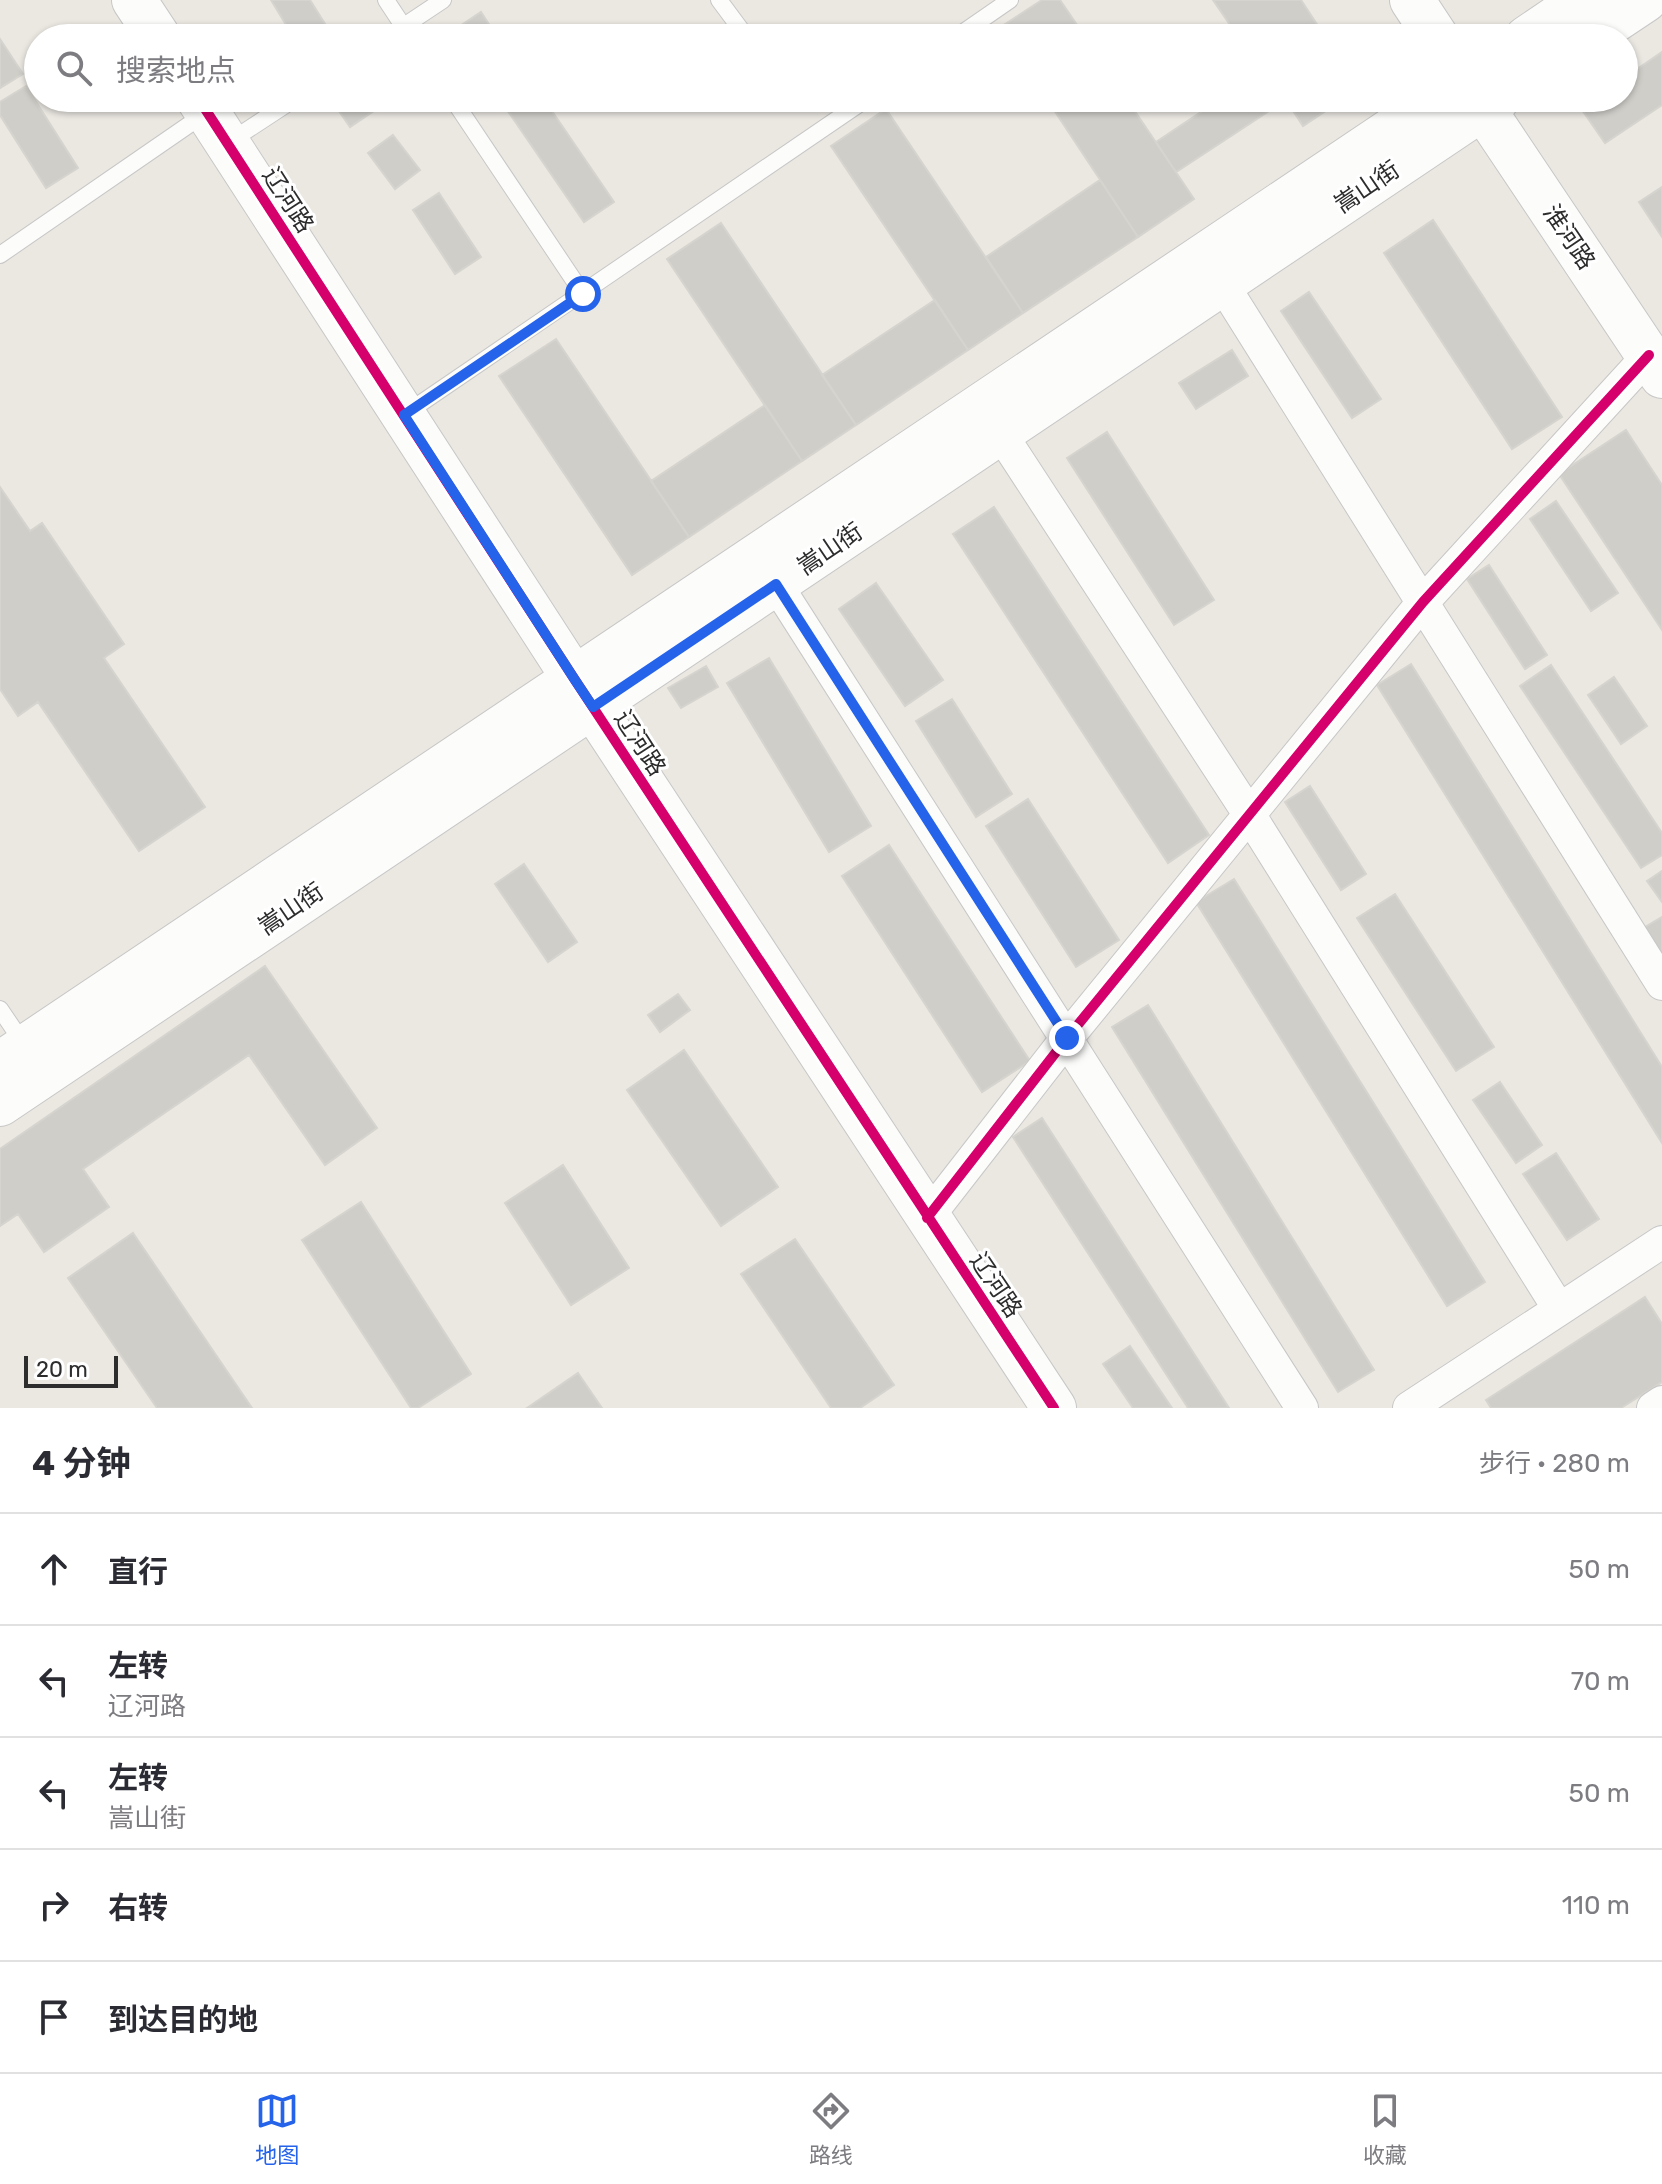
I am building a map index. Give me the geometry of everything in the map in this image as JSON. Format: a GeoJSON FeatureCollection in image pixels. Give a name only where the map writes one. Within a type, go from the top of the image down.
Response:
{"type":"FeatureCollection","features":[{"type":"Feature","properties":{"kind":"main road"},"geometry":{"type":"LineString","coordinates":[[134,0],[150,24]]}},
{"type":"Feature","properties":{"kind":"main road"},"geometry":{"type":"LineString","coordinates":[[1412,0],[1428,24]]}},
{"type":"Feature","properties":{"kind":"main road"},"geometry":{"type":"LineString","coordinates":[[1548,24],[1583,0]]}},
{"type":"Feature","properties":{"kind":"main road"},"geometry":{"type":"LineString","coordinates":[[1609,24],[1645,0]]}},
{"type":"Feature","properties":{"kind":"main road","name":"嵩山街"},"geometry":{"type":"LineString","coordinates":[[0,1104],[1419,112]]}},
{"type":"Feature","properties":{"kind":"main road","name":"嵩山街"},"geometry":{"type":"LineString","coordinates":[[13,1056],[584,693],[776,584],[1223,285],[1470,112]]}},
{"type":"Feature","properties":{"kind":"main road","name":"淮河路"},"geometry":{"type":"LineString","coordinates":[[1493,112],[1655,365]]}},
{"type":"Feature","properties":{"kind":"main road","name":"辽河路"},"geometry":{"type":"LineString","coordinates":[[211,118],[1054,1408]]}},
{"type":"Feature","properties":{"kind":"street"},"geometry":{"type":"LineString","coordinates":[[1223,285],[1662,984]]}},
{"type":"Feature","properties":{"kind":"street"},"geometry":{"type":"LineString","coordinates":[[927,1218],[1067,1038],[1423,602],[1655,365]]}},
{"type":"Feature","properties":{"kind":"street"},"geometry":{"type":"LineString","coordinates":[[1001,434],[1249,814],[1559,1309]]}},
{"type":"Feature","properties":{"kind":"street"},"geometry":{"type":"LineString","coordinates":[[776,584],[1302,1408]]}},
{"type":"Feature","properties":{"kind":"street"},"geometry":{"type":"LineString","coordinates":[[1409,1408],[1662,1242]]}},
{"type":"Feature","properties":{"kind":"street"},"geometry":{"type":"LineString","coordinates":[[1653,1408],[1662,1402]]}},
{"type":"Feature","properties":{"kind":"lane"},"geometry":{"type":"LineString","coordinates":[[386,0],[402,24]]}},
{"type":"Feature","properties":{"kind":"lane"},"geometry":{"type":"LineString","coordinates":[[417,24],[443,0]]}},
{"type":"Feature","properties":{"kind":"lane"},"geometry":{"type":"LineString","coordinates":[[719,0],[737,24]]}},
{"type":"Feature","properties":{"kind":"lane"},"geometry":{"type":"LineString","coordinates":[[975,24],[1010,0]]}},
{"type":"Feature","properties":{"kind":"lane"},"geometry":{"type":"LineString","coordinates":[[0,255],[211,118],[236,112]]}},
{"type":"Feature","properties":{"kind":"lane"},"geometry":{"type":"LineString","coordinates":[[461,112],[583,294]]}},
{"type":"Feature","properties":{"kind":"lane"},"geometry":{"type":"LineString","coordinates":[[404,415],[848,112]]}},
{"type":"Feature","properties":{"kind":"lane"},"geometry":{"type":"LineString","coordinates":[[0,1009],[13,1056]]}},
{"type":"Feature","properties":{"kind":"building"},"geometry":{"type":"Polygon","coordinates":[[[271,0],[310,0],[325,24],[286,24],[271,0]]]}},
{"type":"Feature","properties":{"kind":"building"},"geometry":{"type":"Polygon","coordinates":[[[1042,0],[1060,0],[1076,24],[1005,24],[1042,0]]]}},
{"type":"Feature","properties":{"kind":"building"},"geometry":{"type":"Polygon","coordinates":[[[1213,0],[1301,0],[1317,24],[1229,24],[1213,0]]]}},
{"type":"Feature","properties":{"kind":"building"},"geometry":{"type":"Polygon","coordinates":[[[481,12],[489,24],[463,24],[481,12]]]}},
{"type":"Feature","properties":{"kind":"building"},"geometry":{"type":"Polygon","coordinates":[[[0,39],[23,74],[0,88],[0,39]]]}},
{"type":"Feature","properties":{"kind":"building"},"geometry":{"type":"Polygon","coordinates":[[[1662,52],[1662,105],[1605,143],[1583,112],[1638,112],[1638,68],[1662,52]]]}},
{"type":"Feature","properties":{"kind":"building"},"geometry":{"type":"Polygon","coordinates":[[[24,87],[24,112],[42,112],[78,168],[46,188],[0,115],[0,102],[24,87]]]}},
{"type":"Feature","properties":{"kind":"building"},"geometry":{"type":"Polygon","coordinates":[[[340,112],[372,112],[350,127],[340,112]]]}},
{"type":"Feature","properties":{"kind":"building"},"geometry":{"type":"Polygon","coordinates":[[[509,112],[553,112],[614,202],[584,222],[509,112]]]}},
{"type":"Feature","properties":{"kind":"building"},"geometry":{"type":"Polygon","coordinates":[[[882,112],[888,112],[1023,313],[968,350],[831,146],[882,112]]]}},
{"type":"Feature","properties":{"kind":"building"},"geometry":{"type":"Polygon","coordinates":[[[1055,112],[1135,112],[1194,199],[1138,237],[1055,112]]]}},
{"type":"Feature","properties":{"kind":"building"},"geometry":{"type":"Polygon","coordinates":[[[1201,112],[1268,112],[1176,172],[1156,142],[1201,112]]]}},
{"type":"Feature","properties":{"kind":"building"},"geometry":{"type":"Polygon","coordinates":[[[1294,112],[1324,112],[1303,126],[1294,112]]]}},
{"type":"Feature","properties":{"kind":"building"},"geometry":{"type":"Polygon","coordinates":[[[393,135],[420,170],[395,189],[368,153],[393,135]]]}},
{"type":"Feature","properties":{"kind":"building"},"geometry":{"type":"Polygon","coordinates":[[[1100,180],[1138,237],[1023,313],[986,257],[1100,180]]]}},
{"type":"Feature","properties":{"kind":"building"},"geometry":{"type":"Polygon","coordinates":[[[1662,187],[1662,237],[1639,202],[1662,187]]]}},
{"type":"Feature","properties":{"kind":"building"},"geometry":{"type":"Polygon","coordinates":[[[439,193],[481,257],[455,274],[413,210],[439,193]]]}},
{"type":"Feature","properties":{"kind":"building"},"geometry":{"type":"Polygon","coordinates":[[[1433,220],[1562,417],[1512,449],[1384,253],[1433,220]]]}},
{"type":"Feature","properties":{"kind":"building"},"geometry":{"type":"Polygon","coordinates":[[[721,223],[856,425],[802,461],[667,259],[721,223]]]}},
{"type":"Feature","properties":{"kind":"building"},"geometry":{"type":"Polygon","coordinates":[[[1309,292],[1381,399],[1352,418],[1281,311],[1309,292]]]}},
{"type":"Feature","properties":{"kind":"building"},"geometry":{"type":"Polygon","coordinates":[[[935,300],[968,350],[856,425],[822,375],[935,300]]]}},
{"type":"Feature","properties":{"kind":"building"},"geometry":{"type":"Polygon","coordinates":[[[556,339],[689,537],[632,575],[499,376],[556,339]]]}},
{"type":"Feature","properties":{"kind":"building"},"geometry":{"type":"Polygon","coordinates":[[[1232,350],[1248,376],[1196,409],[1179,383],[1232,350]]]}},
{"type":"Feature","properties":{"kind":"building"},"geometry":{"type":"Polygon","coordinates":[[[765,405],[802,461],[689,537],[651,481],[765,405]]]}},
{"type":"Feature","properties":{"kind":"building"},"geometry":{"type":"Polygon","coordinates":[[[1626,430],[1662,485],[1662,630],[1559,474],[1626,430]]]}},
{"type":"Feature","properties":{"kind":"building"},"geometry":{"type":"Polygon","coordinates":[[[1107,432],[1214,600],[1174,625],[1067,458],[1107,432]]]}},
{"type":"Feature","properties":{"kind":"building"},"geometry":{"type":"Polygon","coordinates":[[[0,487],[30,531],[42,523],[124,644],[104,658],[205,807],[139,851],[38,702],[18,716],[0,689],[0,487]]]}},
{"type":"Feature","properties":{"kind":"building"},"geometry":{"type":"Polygon","coordinates":[[[1556,501],[1618,593],[1591,611],[1530,519],[1556,501]]]}},
{"type":"Feature","properties":{"kind":"building"},"geometry":{"type":"Polygon","coordinates":[[[994,507],[1209,835],[1168,863],[953,534],[994,507]]]}},
{"type":"Feature","properties":{"kind":"building"},"geometry":{"type":"Polygon","coordinates":[[[1489,565],[1547,655],[1525,669],[1467,579],[1489,565]]]}},
{"type":"Feature","properties":{"kind":"building"},"geometry":{"type":"Polygon","coordinates":[[[876,583],[943,680],[905,706],[839,609],[876,583]]]}},
{"type":"Feature","properties":{"kind":"building"},"geometry":{"type":"Polygon","coordinates":[[[769,658],[871,826],[829,852],[727,683],[769,658]]]}},
{"type":"Feature","properties":{"kind":"building"},"geometry":{"type":"Polygon","coordinates":[[[1411,664],[1662,1067],[1662,1143],[1377,685],[1411,664]]]}},
{"type":"Feature","properties":{"kind":"building"},"geometry":{"type":"Polygon","coordinates":[[[1551,665],[1662,833],[1662,855],[1641,868],[1520,686],[1551,665]]]}},
{"type":"Feature","properties":{"kind":"building"},"geometry":{"type":"Polygon","coordinates":[[[706,666],[718,687],[681,708],[668,688],[706,666]]]}},
{"type":"Feature","properties":{"kind":"building"},"geometry":{"type":"Polygon","coordinates":[[[1614,677],[1647,726],[1621,744],[1588,695],[1614,677]]]}},
{"type":"Feature","properties":{"kind":"building"},"geometry":{"type":"Polygon","coordinates":[[[952,699],[1012,794],[976,817],[916,721],[952,699]]]}},
{"type":"Feature","properties":{"kind":"building"},"geometry":{"type":"Polygon","coordinates":[[[1310,786],[1366,874],[1341,890],[1285,802],[1310,786]]]}},
{"type":"Feature","properties":{"kind":"building"},"geometry":{"type":"Polygon","coordinates":[[[1028,799],[1119,940],[1076,967],[986,826],[1028,799]]]}},
{"type":"Feature","properties":{"kind":"building"},"geometry":{"type":"Polygon","coordinates":[[[889,845],[1030,1061],[982,1092],[842,876],[889,845]]]}},
{"type":"Feature","properties":{"kind":"building"},"geometry":{"type":"Polygon","coordinates":[[[524,864],[577,942],[548,962],[495,884],[524,864]]]}},
{"type":"Feature","properties":{"kind":"building"},"geometry":{"type":"Polygon","coordinates":[[[1662,871],[1662,902],[1647,881],[1662,871]]]}},
{"type":"Feature","properties":{"kind":"building"},"geometry":{"type":"Polygon","coordinates":[[[1234,879],[1485,1282],[1447,1306],[1196,902],[1234,879]]]}},
{"type":"Feature","properties":{"kind":"building"},"geometry":{"type":"Polygon","coordinates":[[[1395,894],[1494,1047],[1456,1071],[1357,918],[1395,894]]]}},
{"type":"Feature","properties":{"kind":"building"},"geometry":{"type":"Polygon","coordinates":[[[1662,917],[1662,958],[1645,927],[1662,917]]]}},
{"type":"Feature","properties":{"kind":"building"},"geometry":{"type":"Polygon","coordinates":[[[265,966],[377,1128],[325,1165],[249,1055],[83,1169],[109,1207],[44,1252],[18,1214],[0,1226],[0,1149],[265,966]]]}},
{"type":"Feature","properties":{"kind":"building"},"geometry":{"type":"Polygon","coordinates":[[[678,994],[690,1010],[660,1032],[648,1015],[678,994]]]}},
{"type":"Feature","properties":{"kind":"building"},"geometry":{"type":"Polygon","coordinates":[[[1148,1005],[1374,1370],[1338,1392],[1112,1027],[1148,1005]]]}},
{"type":"Feature","properties":{"kind":"building"},"geometry":{"type":"Polygon","coordinates":[[[684,1050],[778,1187],[721,1226],[627,1090],[684,1050]]]}},
{"type":"Feature","properties":{"kind":"building"},"geometry":{"type":"Polygon","coordinates":[[[1500,1082],[1542,1145],[1516,1163],[1473,1100],[1500,1082]]]}},
{"type":"Feature","properties":{"kind":"building"},"geometry":{"type":"Polygon","coordinates":[[[1042,1118],[1229,1408],[1188,1408],[1013,1137],[1042,1118]]]}},
{"type":"Feature","properties":{"kind":"building"},"geometry":{"type":"Polygon","coordinates":[[[1556,1153],[1599,1219],[1567,1240],[1523,1174],[1556,1153]]]}},
{"type":"Feature","properties":{"kind":"building"},"geometry":{"type":"Polygon","coordinates":[[[563,1165],[629,1268],[571,1305],[505,1203],[563,1165]]]}},
{"type":"Feature","properties":{"kind":"building"},"geometry":{"type":"Polygon","coordinates":[[[361,1202],[471,1374],[418,1408],[411,1408],[302,1240],[361,1202]]]}},
{"type":"Feature","properties":{"kind":"building"},"geometry":{"type":"Polygon","coordinates":[[[133,1233],[252,1408],[157,1408],[68,1278],[133,1233]]]}},
{"type":"Feature","properties":{"kind":"building"},"geometry":{"type":"Polygon","coordinates":[[[795,1239],[894,1385],[860,1408],[831,1408],[741,1274],[795,1239]]]}},
{"type":"Feature","properties":{"kind":"building"},"geometry":{"type":"Polygon","coordinates":[[[1645,1297],[1662,1324],[1662,1382],[1621,1408],[1491,1408],[1486,1400],[1645,1297]]]}},
{"type":"Feature","properties":{"kind":"building"},"geometry":{"type":"Polygon","coordinates":[[[1130,1346],[1172,1408],[1133,1408],[1103,1364],[1130,1346]]]}},
{"type":"Feature","properties":{"kind":"building"},"geometry":{"type":"Polygon","coordinates":[[[578,1373],[602,1408],[527,1408],[578,1373]]]}},
{"type":"Feature","properties":{"kind":"cycle path"},"geometry":{"type":"LineString","coordinates":[[207,112],[575,680],[1054,1408]]}},
{"type":"Feature","properties":{"kind":"cycle path"},"geometry":{"type":"LineString","coordinates":[[927,1218],[1067,1038],[1423,602],[1649,355]]}},
{"type":"Feature","properties":{"kind":"route"},"geometry":{"type":"LineString","coordinates":[[583,294],[404,415],[575,680],[593,707],[776,584],[1067,1038]]}}]}
